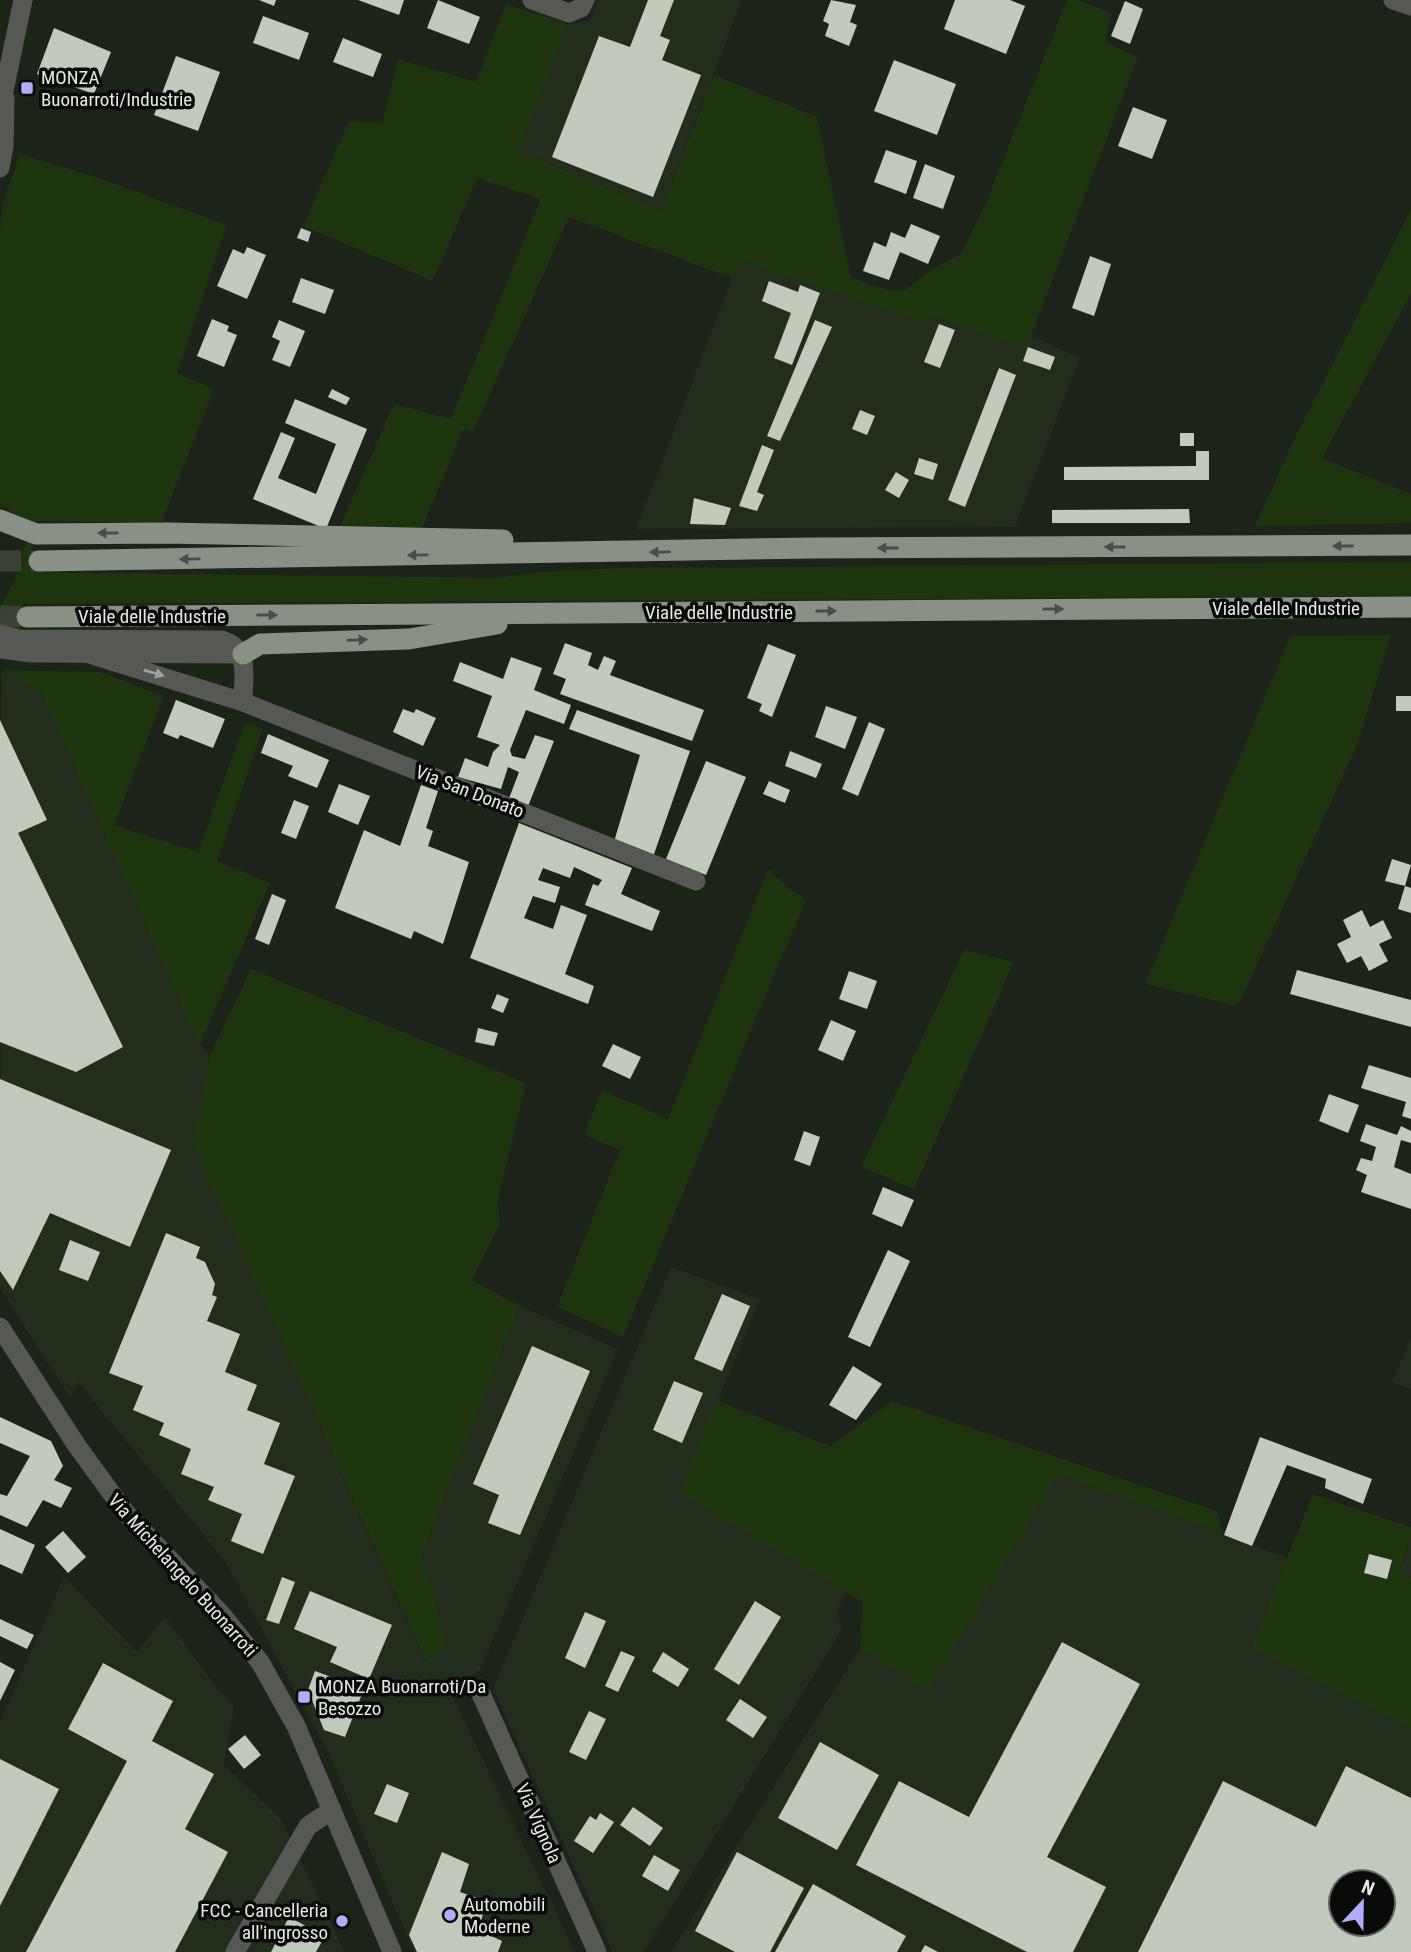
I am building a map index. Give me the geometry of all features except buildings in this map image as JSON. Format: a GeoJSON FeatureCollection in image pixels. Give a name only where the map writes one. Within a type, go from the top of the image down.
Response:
{"type":"FeatureCollection","features":[{"type":"Feature","properties":{"kind":"main road"},"geometry":{"type":"LineString","coordinates":[[0,520],[36,534],[180,533],[536,541],[584,553]]}},
{"type":"Feature","properties":{"kind":"main road"},"geometry":{"type":"LineString","coordinates":[[39,561],[813,548],[1411,545]]}},
{"type":"Feature","properties":{"kind":"main road","name":"Viale delle Industrie"},"geometry":{"type":"LineString","coordinates":[[27,617],[1411,607]]}},
{"type":"Feature","properties":{"kind":"main road"},"geometry":{"type":"LineString","coordinates":[[243,654],[260,644],[409,639],[561,613]]}},
{"type":"Feature","properties":{"kind":"street"},"geometry":{"type":"LineString","coordinates":[[0,168],[4,146],[2,103],[23,0]]}},
{"type":"Feature","properties":{"kind":"street"},"geometry":{"type":"LineString","coordinates":[[531,0],[569,13],[582,8],[585,0]]}},
{"type":"Feature","properties":{"kind":"street"},"geometry":{"type":"LineString","coordinates":[[1393,0],[1411,6]]}},
{"type":"Feature","properties":{"kind":"street"},"geometry":{"type":"LineString","coordinates":[[1,640],[222,640],[238,648],[243,654],[243,702]]}},
{"type":"Feature","properties":{"kind":"street","name":"Viale delle Industrie"},"geometry":{"type":"LineString","coordinates":[[1,640],[31,653],[243,654]]}},
{"type":"Feature","properties":{"kind":"street","name":"Via San Donato"},"geometry":{"type":"LineString","coordinates":[[89,654],[243,702],[696,881]]}},
{"type":"Feature","properties":{"kind":"street","name":"Via Michelangelo Buonarroti"},"geometry":{"type":"LineString","coordinates":[[0,1327],[104,1485],[260,1662],[296,1726],[392,1952]]}},
{"type":"Feature","properties":{"kind":"street","name":"Via Vignola"},"geometry":{"type":"LineString","coordinates":[[481,1694],[597,1952]]}},
{"type":"Feature","properties":{"kind":"street"},"geometry":{"type":"LineString","coordinates":[[235,1952],[308,1826],[332,1810]]}},
{"type":"Feature","properties":{"kind":"shaded area"},"geometry":{"type":"Polygon","coordinates":[[[598,0],[742,0],[661,210],[518,150],[568,24],[590,20],[598,0]]]}},
{"type":"Feature","properties":{"kind":"shaded area"},"geometry":{"type":"Polygon","coordinates":[[[744,262],[925,324],[933,317],[1017,347],[1031,336],[1080,358],[1015,527],[636,529],[732,278],[744,262]]]}},
{"type":"Feature","properties":{"kind":"shaded area"},"geometry":{"type":"Polygon","coordinates":[[[2,670],[40,691],[190,1026],[209,1057],[193,1143],[426,1664],[448,1643],[422,1555],[520,1306],[618,1349],[480,1670],[450,1691],[575,1952],[414,1952],[329,1754],[225,1561],[78,1382],[70,1398],[0,1288],[2,670]]]}},
{"type":"Feature","properties":{"kind":"shaded area"},"geometry":{"type":"Polygon","coordinates":[[[671,1267],[760,1299],[680,1493],[846,1592],[837,1611],[842,1629],[644,1952],[613,1952],[493,1689],[671,1267]]]}},
{"type":"Feature","properties":{"kind":"shaded area"},"geometry":{"type":"Polygon","coordinates":[[[1411,1339],[1411,1389],[1392,1382],[1411,1339]]]}},
{"type":"Feature","properties":{"kind":"shaded area"},"geometry":{"type":"Polygon","coordinates":[[[1058,1475],[1287,1558],[1250,1649],[1411,1729],[1411,1952],[671,1952],[860,1648],[928,1691],[1058,1475]]]}},
{"type":"Feature","properties":{"kind":"shaded area"},"geometry":{"type":"Polygon","coordinates":[[[1411,1539],[1411,1577],[1399,1572],[1411,1539]]]}},
{"type":"Feature","properties":{"kind":"shaded area"},"geometry":{"type":"Polygon","coordinates":[[[64,1577],[137,1652],[165,1617],[214,1684],[234,1706],[224,1765],[281,1819],[345,1952],[0,1952],[0,1722],[64,1577]]]}},
{"type":"Feature","properties":{"kind":"green space"},"geometry":{"type":"Polygon","coordinates":[[[1067,0],[1078,0],[1111,13],[1106,42],[1138,57],[1031,336],[1017,347],[933,317],[925,324],[744,262],[732,278],[569,217],[473,432],[463,429],[420,533],[338,531],[394,404],[451,419],[541,199],[477,178],[433,281],[303,226],[349,121],[382,123],[398,59],[476,82],[506,4],[568,24],[519,151],[661,210],[714,75],[817,117],[851,278],[887,290],[906,290],[926,273],[961,254],[985,205],[1067,0]]]}},
{"type":"Feature","properties":{"kind":"green space"},"geometry":{"type":"Polygon","coordinates":[[[20,154],[99,178],[227,225],[177,373],[214,389],[161,523],[28,521],[0,505],[0,232],[3,203],[20,154]]]}},
{"type":"Feature","properties":{"kind":"green space"},"geometry":{"type":"Polygon","coordinates":[[[1411,209],[1411,294],[1322,458],[1411,494],[1411,523],[1255,526],[1291,446],[1411,209]]]}},
{"type":"Feature","properties":{"kind":"green space"},"geometry":{"type":"Polygon","coordinates":[[[27,540],[31,541],[33,572],[495,578],[541,572],[625,568],[1411,562],[1411,596],[23,604],[20,635],[0,620],[0,607],[14,582],[27,540]]]}},
{"type":"Feature","properties":{"kind":"green space"},"geometry":{"type":"Polygon","coordinates":[[[1391,635],[1357,745],[1238,1006],[1145,984],[1290,636],[1391,635]]]}},
{"type":"Feature","properties":{"kind":"green space"},"geometry":{"type":"Polygon","coordinates":[[[2,670],[100,672],[164,696],[114,825],[198,852],[245,722],[263,729],[217,861],[270,883],[200,1044],[40,691],[2,670]]]}},
{"type":"Feature","properties":{"kind":"green space"},"geometry":{"type":"Polygon","coordinates":[[[768,869],[789,889],[806,899],[623,1337],[557,1307],[620,1150],[584,1135],[602,1090],[668,1119],[768,869]]]}},
{"type":"Feature","properties":{"kind":"green space"},"geometry":{"type":"Polygon","coordinates":[[[964,950],[1014,962],[914,1189],[861,1167],[964,950]]]}},
{"type":"Feature","properties":{"kind":"green space"},"geometry":{"type":"Polygon","coordinates":[[[251,969],[526,1083],[498,1199],[500,1224],[472,1280],[520,1306],[422,1555],[448,1643],[427,1664],[192,1143],[209,1057],[251,969]]]}},
{"type":"Feature","properties":{"kind":"green space"},"geometry":{"type":"Polygon","coordinates":[[[716,1400],[830,1446],[892,1401],[1217,1511],[1224,1535],[1058,1475],[928,1692],[860,1648],[862,1602],[679,1493],[716,1400]]]}},
{"type":"Feature","properties":{"kind":"green space"},"geometry":{"type":"Polygon","coordinates":[[[1313,1494],[1411,1527],[1411,1539],[1399,1571],[1411,1577],[1411,1729],[1250,1649],[1313,1494]]]}},
{"type":"Feature","properties":{"kind":"tunnel"},"geometry":{"type":"LineString","coordinates":[[0,561],[39,561]]}},
{"type":"Feature","properties":{"kind":"tunnel"},"geometry":{"type":"LineString","coordinates":[[0,616],[27,617]]}},
{"type":"Feature","properties":{"kind":"place","name":"MONZA Buonarroti/Industrie"},"geometry":{"type":"Point","coordinates":[27,88]}},
{"type":"Feature","properties":{"kind":"place","name":"MONZA Buonarroti/Da Besozzo"},"geometry":{"type":"Point","coordinates":[304,1697]}},
{"type":"Feature","properties":{"kind":"place","name":"Automobili Moderne"},"geometry":{"type":"Point","coordinates":[450,1915]}},
{"type":"Feature","properties":{"kind":"place","name":"FCC - Cancelleria all'ingrosso"},"geometry":{"type":"Point","coordinates":[342,1921]}}]}
